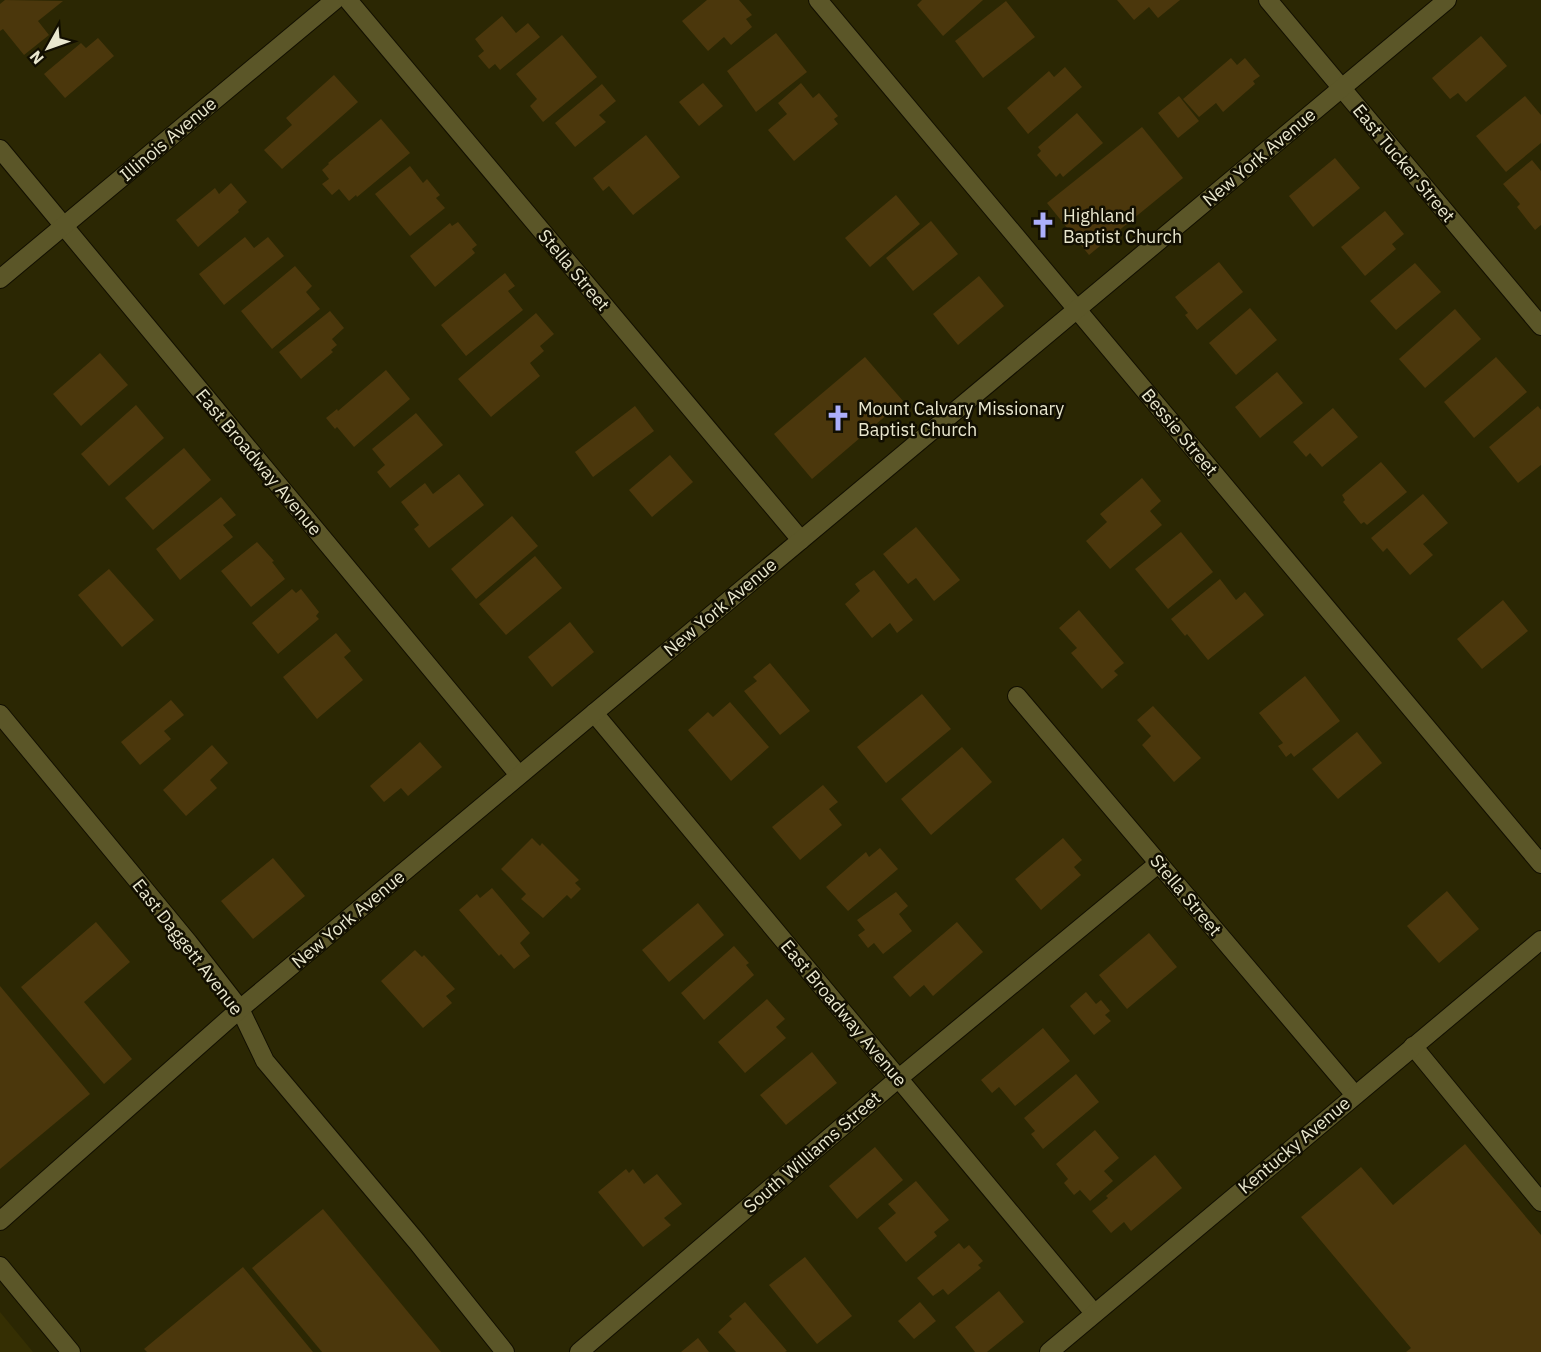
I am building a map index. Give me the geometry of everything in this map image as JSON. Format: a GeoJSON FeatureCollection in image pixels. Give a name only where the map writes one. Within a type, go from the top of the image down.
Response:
{"type":"FeatureCollection","features":[{"type":"Feature","properties":{"kind":"street","name":"Illinois Avenue"},"geometry":{"type":"LineString","coordinates":[[0,279],[335,0]]}},
{"type":"Feature","properties":{"kind":"street","name":"Stella Street"},"geometry":{"type":"LineString","coordinates":[[348,0],[801,540]]}},
{"type":"Feature","properties":{"kind":"street","name":"Bessie Street"},"geometry":{"type":"LineString","coordinates":[[818,0],[1541,864]]}},
{"type":"Feature","properties":{"kind":"street","name":"East Tucker Street"},"geometry":{"type":"LineString","coordinates":[[1268,0],[1541,326]]}},
{"type":"Feature","properties":{"kind":"street","name":"New York Avenue"},"geometry":{"type":"LineString","coordinates":[[0,1221],[240,1009],[1447,0]]}},
{"type":"Feature","properties":{"kind":"street","name":"East Broadway Avenue"},"geometry":{"type":"LineString","coordinates":[[0,148],[519,775]]}},
{"type":"Feature","properties":{"kind":"street","name":"Stella Street"},"geometry":{"type":"LineString","coordinates":[[1017,696],[1355,1095]]}},
{"type":"Feature","properties":{"kind":"street","name":"East Broadway Avenue"},"geometry":{"type":"LineString","coordinates":[[594,713],[1094,1313]]}},
{"type":"Feature","properties":{"kind":"street","name":"East Daggett Avenue"},"geometry":{"type":"LineString","coordinates":[[0,714],[188,942],[240,1009],[265,1061],[417,1242],[505,1352]]}},
{"type":"Feature","properties":{"kind":"street","name":"South Williams Street"},"geometry":{"type":"LineString","coordinates":[[579,1352],[899,1078],[1159,864]]}},
{"type":"Feature","properties":{"kind":"street","name":"Kentucky Avenue"},"geometry":{"type":"LineString","coordinates":[[1049,1352],[1541,940]]}},
{"type":"Feature","properties":{"kind":"street"},"geometry":{"type":"LineString","coordinates":[[1413,1046],[1541,1202]]}},
{"type":"Feature","properties":{"kind":"street"},"geometry":{"type":"LineString","coordinates":[[0,1266],[71,1352]]}},
{"type":"Feature","properties":{"kind":"shaded area"},"geometry":{"type":"Polygon","coordinates":[[[0,1312],[33,1352],[0,1352],[0,1312]]]}},
{"type":"Feature","properties":{"kind":"building"},"geometry":{"type":"Polygon","coordinates":[[[5,0],[63,1],[38,21],[49,35],[24,55],[3,29],[0,31],[0,4],[5,0]]]}},
{"type":"Feature","properties":{"kind":"building"},"geometry":{"type":"Polygon","coordinates":[[[707,0],[739,0],[752,15],[746,19],[752,27],[731,45],[724,37],[708,51],[682,21],[707,0]]]}},
{"type":"Feature","properties":{"kind":"building"},"geometry":{"type":"Polygon","coordinates":[[[922,0],[983,0],[943,36],[917,5],[922,0]]]}},
{"type":"Feature","properties":{"kind":"building"},"geometry":{"type":"Polygon","coordinates":[[[1117,0],[1180,0],[1158,18],[1149,7],[1134,20],[1117,0]]]}},
{"type":"Feature","properties":{"kind":"building"},"geometry":{"type":"Polygon","coordinates":[[[1006,1],[1035,37],[983,78],[955,41],[1006,1]]]}},
{"type":"Feature","properties":{"kind":"building"},"geometry":{"type":"Polygon","coordinates":[[[502,16],[516,33],[528,23],[540,37],[500,70],[495,64],[489,69],[478,56],[484,51],[475,39],[502,16]]]}},
{"type":"Feature","properties":{"kind":"building"},"geometry":{"type":"Polygon","coordinates":[[[776,33],[807,72],[756,112],[727,71],[776,33]]]}},
{"type":"Feature","properties":{"kind":"building"},"geometry":{"type":"Polygon","coordinates":[[[562,35],[597,77],[543,122],[530,106],[537,99],[516,74],[562,35]]]}},
{"type":"Feature","properties":{"kind":"building"},"geometry":{"type":"Polygon","coordinates":[[[1481,36],[1507,66],[1466,102],[1458,93],[1450,99],[1432,78],[1481,36]]]}},
{"type":"Feature","properties":{"kind":"building"},"geometry":{"type":"Polygon","coordinates":[[[98,38],[114,56],[65,98],[44,74],[81,43],[86,48],[98,38]]]}},
{"type":"Feature","properties":{"kind":"building"},"geometry":{"type":"Polygon","coordinates":[[[1231,58],[1237,65],[1245,58],[1260,76],[1253,81],[1255,84],[1223,112],[1216,103],[1199,117],[1183,99],[1231,58]]]}},
{"type":"Feature","properties":{"kind":"building"},"geometry":{"type":"Polygon","coordinates":[[[1065,67],[1082,87],[1028,134],[1007,108],[1049,71],[1054,77],[1065,67]]]}},
{"type":"Feature","properties":{"kind":"building"},"geometry":{"type":"Polygon","coordinates":[[[334,75],[358,102],[282,169],[264,150],[292,125],[286,118],[334,75]]]}},
{"type":"Feature","properties":{"kind":"building"},"geometry":{"type":"Polygon","coordinates":[[[703,83],[723,106],[699,126],[679,102],[703,83]]]}},
{"type":"Feature","properties":{"kind":"building"},"geometry":{"type":"Polygon","coordinates":[[[801,83],[813,98],[819,93],[838,116],[834,119],[838,124],[794,161],[768,130],[787,114],[778,103],[801,83]]]}},
{"type":"Feature","properties":{"kind":"building"},"geometry":{"type":"Polygon","coordinates":[[[602,84],[616,101],[599,115],[606,122],[575,147],[555,123],[602,84]]]}},
{"type":"Feature","properties":{"kind":"building"},"geometry":{"type":"Polygon","coordinates":[[[1179,96],[1199,121],[1178,138],[1158,113],[1179,96]]]}},
{"type":"Feature","properties":{"kind":"building"},"geometry":{"type":"Polygon","coordinates":[[[1525,96],[1541,115],[1541,143],[1506,172],[1476,136],[1525,96]]]}},
{"type":"Feature","properties":{"kind":"building"},"geometry":{"type":"Polygon","coordinates":[[[1077,113],[1103,143],[1063,177],[1060,173],[1056,177],[1037,155],[1041,151],[1038,147],[1077,113]]]}},
{"type":"Feature","properties":{"kind":"building"},"geometry":{"type":"Polygon","coordinates":[[[381,119],[410,153],[357,197],[356,195],[349,201],[339,189],[332,195],[322,184],[329,179],[322,170],[381,119]]]}},
{"type":"Feature","properties":{"kind":"building"},"geometry":{"type":"Polygon","coordinates":[[[1142,127],[1183,178],[1089,255],[1047,203],[1142,127]]]}},
{"type":"Feature","properties":{"kind":"building"},"geometry":{"type":"Polygon","coordinates":[[[646,135],[680,177],[633,215],[609,186],[603,191],[593,178],[646,135]]]}},
{"type":"Feature","properties":{"kind":"building"},"geometry":{"type":"Polygon","coordinates":[[[1335,158],[1360,188],[1313,227],[1289,196],[1335,158]]]}},
{"type":"Feature","properties":{"kind":"building"},"geometry":{"type":"Polygon","coordinates":[[[1532,160],[1541,171],[1541,225],[1535,230],[1517,207],[1520,204],[1503,184],[1532,160]]]}},
{"type":"Feature","properties":{"kind":"building"},"geometry":{"type":"Polygon","coordinates":[[[410,166],[423,183],[427,179],[440,195],[436,198],[445,208],[410,236],[375,194],[410,166]]]}},
{"type":"Feature","properties":{"kind":"building"},"geometry":{"type":"Polygon","coordinates":[[[231,183],[247,202],[238,210],[239,212],[198,247],[176,220],[215,188],[219,194],[231,183]]]}},
{"type":"Feature","properties":{"kind":"building"},"geometry":{"type":"Polygon","coordinates":[[[896,195],[920,224],[870,267],[845,238],[896,195]]]}},
{"type":"Feature","properties":{"kind":"building"},"geometry":{"type":"Polygon","coordinates":[[[1385,211],[1404,234],[1392,244],[1396,249],[1365,276],[1341,247],[1385,211]]]}},
{"type":"Feature","properties":{"kind":"building"},"geometry":{"type":"Polygon","coordinates":[[[931,221],[958,254],[913,291],[886,258],[931,221]]]}},
{"type":"Feature","properties":{"kind":"building"},"geometry":{"type":"Polygon","coordinates":[[[458,222],[477,245],[472,249],[475,253],[435,287],[410,256],[450,223],[452,226],[458,222]]]}},
{"type":"Feature","properties":{"kind":"building"},"geometry":{"type":"Polygon","coordinates":[[[245,237],[254,248],[268,237],[284,256],[224,305],[199,274],[245,237]]]}},
{"type":"Feature","properties":{"kind":"building"},"geometry":{"type":"Polygon","coordinates":[[[1219,262],[1243,292],[1197,330],[1185,315],[1188,313],[1175,297],[1219,262]]]}},
{"type":"Feature","properties":{"kind":"building"},"geometry":{"type":"Polygon","coordinates":[[[1415,263],[1441,292],[1396,330],[1370,301],[1415,263]]]}},
{"type":"Feature","properties":{"kind":"building"},"geometry":{"type":"Polygon","coordinates":[[[295,266],[312,286],[306,292],[320,309],[272,349],[241,311],[295,266]]]}},
{"type":"Feature","properties":{"kind":"building"},"geometry":{"type":"Polygon","coordinates":[[[505,273],[515,286],[508,291],[523,310],[466,356],[441,325],[505,273]]]}},
{"type":"Feature","properties":{"kind":"building"},"geometry":{"type":"Polygon","coordinates":[[[979,276],[1004,306],[958,345],[933,314],[979,276]]]}},
{"type":"Feature","properties":{"kind":"building"},"geometry":{"type":"Polygon","coordinates":[[[1250,308],[1277,340],[1236,375],[1209,343],[1250,308]]]}},
{"type":"Feature","properties":{"kind":"building"},"geometry":{"type":"Polygon","coordinates":[[[1455,309],[1481,339],[1425,388],[1399,359],[1455,309]]]}},
{"type":"Feature","properties":{"kind":"building"},"geometry":{"type":"Polygon","coordinates":[[[330,311],[344,328],[332,339],[337,345],[331,350],[333,352],[301,379],[279,352],[330,311]]]}},
{"type":"Feature","properties":{"kind":"building"},"geometry":{"type":"Polygon","coordinates":[[[536,313],[554,334],[540,346],[544,351],[530,363],[540,376],[491,417],[458,379],[536,313]]]}},
{"type":"Feature","properties":{"kind":"building"},"geometry":{"type":"Polygon","coordinates":[[[100,353],[128,385],[81,426],[53,394],[100,353]]]}},
{"type":"Feature","properties":{"kind":"building","name":"Mount Calvary Missionary Baptist Church"},"geometry":{"type":"Polygon","coordinates":[[[865,357],[903,401],[812,479],[774,434],[865,357]]]}},
{"type":"Feature","properties":{"kind":"building"},"geometry":{"type":"Polygon","coordinates":[[[1496,357],[1527,392],[1474,438],[1444,402],[1496,357]]]}},
{"type":"Feature","properties":{"kind":"building"},"geometry":{"type":"Polygon","coordinates":[[[386,370],[410,399],[354,447],[326,418],[337,409],[338,411],[386,370]]]}},
{"type":"Feature","properties":{"kind":"building"},"geometry":{"type":"Polygon","coordinates":[[[1277,372],[1303,403],[1260,438],[1235,407],[1277,372]]]}},
{"type":"Feature","properties":{"kind":"building"},"geometry":{"type":"Polygon","coordinates":[[[136,405],[164,438],[109,486],[81,454],[136,405]]]}},
{"type":"Feature","properties":{"kind":"building"},"geometry":{"type":"Polygon","coordinates":[[[635,406],[654,431],[593,477],[575,452],[635,406]]]}},
{"type":"Feature","properties":{"kind":"building"},"geometry":{"type":"Polygon","coordinates":[[[1538,406],[1541,410],[1541,465],[1518,483],[1489,447],[1538,406]]]}},
{"type":"Feature","properties":{"kind":"building"},"geometry":{"type":"Polygon","coordinates":[[[1333,408],[1358,437],[1322,467],[1310,453],[1306,457],[1293,442],[1333,408]]]}},
{"type":"Feature","properties":{"kind":"building"},"geometry":{"type":"Polygon","coordinates":[[[416,413],[443,445],[390,488],[377,472],[385,465],[372,449],[416,413]]]}},
{"type":"Feature","properties":{"kind":"building"},"geometry":{"type":"Polygon","coordinates":[[[184,448],[211,480],[153,530],[125,498],[184,448]]]}},
{"type":"Feature","properties":{"kind":"building"},"geometry":{"type":"Polygon","coordinates":[[[670,455],[693,482],[652,517],[629,490],[670,455]]]}},
{"type":"Feature","properties":{"kind":"building"},"geometry":{"type":"Polygon","coordinates":[[[1381,462],[1407,492],[1367,525],[1364,522],[1361,524],[1343,502],[1345,500],[1342,495],[1381,462]]]}},
{"type":"Feature","properties":{"kind":"building"},"geometry":{"type":"Polygon","coordinates":[[[459,474],[484,505],[429,548],[414,529],[419,525],[401,502],[425,483],[433,494],[459,474]]]}},
{"type":"Feature","properties":{"kind":"building"},"geometry":{"type":"Polygon","coordinates":[[[1142,478],[1161,501],[1150,511],[1162,525],[1110,569],[1086,541],[1107,522],[1100,514],[1142,478]]]}},
{"type":"Feature","properties":{"kind":"building"},"geometry":{"type":"Polygon","coordinates":[[[1423,494],[1448,523],[1423,544],[1433,555],[1410,575],[1387,548],[1383,552],[1371,538],[1423,494]]]}},
{"type":"Feature","properties":{"kind":"building"},"geometry":{"type":"Polygon","coordinates":[[[221,497],[236,515],[223,525],[233,537],[180,580],[156,549],[221,497]]]}},
{"type":"Feature","properties":{"kind":"building"},"geometry":{"type":"Polygon","coordinates":[[[512,516],[538,546],[476,599],[451,569],[512,516]]]}},
{"type":"Feature","properties":{"kind":"building"},"geometry":{"type":"Polygon","coordinates":[[[916,527],[960,580],[934,601],[916,578],[908,584],[883,554],[916,527]]]}},
{"type":"Feature","properties":{"kind":"building"},"geometry":{"type":"Polygon","coordinates":[[[1181,532],[1213,572],[1168,609],[1135,569],[1181,532]]]}},
{"type":"Feature","properties":{"kind":"building"},"geometry":{"type":"Polygon","coordinates":[[[257,542],[274,561],[272,562],[285,579],[251,607],[221,571],[257,542]]]}},
{"type":"Feature","properties":{"kind":"building"},"geometry":{"type":"Polygon","coordinates":[[[535,556],[562,588],[506,635],[479,604],[535,556]]]}},
{"type":"Feature","properties":{"kind":"building"},"geometry":{"type":"Polygon","coordinates":[[[109,569],[154,620],[122,647],[78,595],[109,569]]]}},
{"type":"Feature","properties":{"kind":"building"},"geometry":{"type":"Polygon","coordinates":[[[874,570],[913,620],[897,633],[890,623],[872,638],[845,604],[860,591],[855,584],[874,570]]]}},
{"type":"Feature","properties":{"kind":"building"},"geometry":{"type":"Polygon","coordinates":[[[1220,579],[1236,600],[1245,592],[1264,615],[1208,660],[1187,634],[1185,636],[1171,619],[1220,579]]]}},
{"type":"Feature","properties":{"kind":"building"},"geometry":{"type":"Polygon","coordinates":[[[292,589],[296,593],[301,589],[319,612],[316,616],[319,619],[278,654],[252,623],[292,589]]]}},
{"type":"Feature","properties":{"kind":"building"},"geometry":{"type":"Polygon","coordinates":[[[1503,600],[1528,631],[1482,669],[1457,639],[1503,600]]]}},
{"type":"Feature","properties":{"kind":"building"},"geometry":{"type":"Polygon","coordinates":[[[1079,610],[1124,663],[1114,671],[1118,675],[1102,689],[1071,653],[1077,648],[1059,628],[1079,610]]]}},
{"type":"Feature","properties":{"kind":"building"},"geometry":{"type":"Polygon","coordinates":[[[570,622],[594,652],[552,687],[528,657],[570,622]]]}},
{"type":"Feature","properties":{"kind":"building"},"geometry":{"type":"Polygon","coordinates":[[[336,633],[351,651],[344,657],[363,680],[317,719],[283,677],[336,633]]]}},
{"type":"Feature","properties":{"kind":"building"},"geometry":{"type":"Polygon","coordinates":[[[770,663],[810,711],[780,735],[744,691],[757,681],[753,677],[770,663]]]}},
{"type":"Feature","properties":{"kind":"building"},"geometry":{"type":"Polygon","coordinates":[[[1305,676],[1340,721],[1294,757],[1291,753],[1286,757],[1278,746],[1283,743],[1259,713],[1305,676]]]}},
{"type":"Feature","properties":{"kind":"building"},"geometry":{"type":"Polygon","coordinates":[[[922,694],[951,729],[886,783],[857,747],[922,694]]]}},
{"type":"Feature","properties":{"kind":"building"},"geometry":{"type":"Polygon","coordinates":[[[171,700],[184,715],[164,731],[171,739],[140,765],[121,742],[171,700]]]}},
{"type":"Feature","properties":{"kind":"building"},"geometry":{"type":"Polygon","coordinates":[[[730,702],[769,747],[731,781],[688,730],[708,712],[713,717],[730,702]]]}},
{"type":"Feature","properties":{"kind":"building"},"geometry":{"type":"Polygon","coordinates":[[[1153,706],[1201,758],[1174,782],[1142,745],[1151,736],[1137,720],[1153,706]]]}},
{"type":"Feature","properties":{"kind":"building"},"geometry":{"type":"Polygon","coordinates":[[[1357,732],[1382,763],[1338,799],[1312,769],[1357,732]]]}},
{"type":"Feature","properties":{"kind":"building"},"geometry":{"type":"Polygon","coordinates":[[[420,742],[442,767],[408,796],[401,788],[384,802],[370,786],[420,742]]]}},
{"type":"Feature","properties":{"kind":"building"},"geometry":{"type":"Polygon","coordinates":[[[212,745],[228,763],[210,780],[217,788],[186,816],[163,790],[212,745]]]}},
{"type":"Feature","properties":{"kind":"building"},"geometry":{"type":"Polygon","coordinates":[[[962,747],[992,782],[931,835],[901,799],[962,747]]]}},
{"type":"Feature","properties":{"kind":"building"},"geometry":{"type":"Polygon","coordinates":[[[823,785],[838,802],[829,809],[842,825],[800,860],[772,827],[823,785]]]}},
{"type":"Feature","properties":{"kind":"building"},"geometry":{"type":"Polygon","coordinates":[[[532,838],[540,846],[542,843],[579,880],[575,883],[581,889],[571,899],[567,895],[543,918],[521,899],[526,894],[501,869],[532,838]]]}},
{"type":"Feature","properties":{"kind":"building"},"geometry":{"type":"Polygon","coordinates":[[[1063,838],[1082,860],[1074,867],[1081,875],[1041,910],[1015,879],[1063,838]]]}},
{"type":"Feature","properties":{"kind":"building"},"geometry":{"type":"Polygon","coordinates":[[[880,848],[898,869],[848,911],[826,887],[866,852],[869,857],[880,848]]]}},
{"type":"Feature","properties":{"kind":"building"},"geometry":{"type":"Polygon","coordinates":[[[273,858],[305,896],[253,939],[221,901],[273,858]]]}},
{"type":"Feature","properties":{"kind":"building"},"geometry":{"type":"Polygon","coordinates":[[[492,888],[530,933],[520,943],[530,956],[514,969],[501,954],[499,956],[459,910],[477,894],[480,898],[492,888]]]}},
{"type":"Feature","properties":{"kind":"building"},"geometry":{"type":"Polygon","coordinates":[[[1447,891],[1479,929],[1439,963],[1407,926],[1447,891]]]}},
{"type":"Feature","properties":{"kind":"building"},"geometry":{"type":"Polygon","coordinates":[[[896,892],[908,906],[899,914],[912,931],[883,954],[874,943],[868,948],[858,935],[865,930],[857,920],[896,892]]]}},
{"type":"Feature","properties":{"kind":"building"},"geometry":{"type":"Polygon","coordinates":[[[698,903],[724,935],[669,982],[642,950],[698,903]]]}},
{"type":"Feature","properties":{"kind":"building"},"geometry":{"type":"Polygon","coordinates":[[[96,922],[130,962],[84,1002],[132,1059],[104,1084],[21,987],[96,922]]]}},
{"type":"Feature","properties":{"kind":"building"},"geometry":{"type":"Polygon","coordinates":[[[957,922],[983,952],[933,996],[924,985],[910,997],[893,977],[957,922]]]}},
{"type":"Feature","properties":{"kind":"building"},"geometry":{"type":"Polygon","coordinates":[[[1149,933],[1177,967],[1127,1009],[1099,975],[1149,933]]]}},
{"type":"Feature","properties":{"kind":"building"},"geometry":{"type":"Polygon","coordinates":[[[734,946],[749,963],[746,965],[754,975],[704,1020],[681,993],[734,946]]]}},
{"type":"Feature","properties":{"kind":"building"},"geometry":{"type":"Polygon","coordinates":[[[415,950],[422,957],[424,955],[455,989],[446,996],[452,1003],[423,1028],[381,981],[415,950]]]}},
{"type":"Feature","properties":{"kind":"building"},"geometry":{"type":"Polygon","coordinates":[[[0,986],[90,1094],[0,1169],[0,986]]]}},
{"type":"Feature","properties":{"kind":"building"},"geometry":{"type":"Polygon","coordinates":[[[1086,992],[1096,1004],[1101,1000],[1110,1011],[1105,1015],[1111,1021],[1094,1035],[1070,1006],[1086,992]]]}},
{"type":"Feature","properties":{"kind":"building"},"geometry":{"type":"Polygon","coordinates":[[[767,999],[785,1019],[776,1027],[786,1038],[745,1073],[718,1042],[767,999]]]}},
{"type":"Feature","properties":{"kind":"building"},"geometry":{"type":"Polygon","coordinates":[[[1043,1028],[1070,1061],[1015,1106],[999,1087],[992,1093],[981,1080],[1043,1028]]]}},
{"type":"Feature","properties":{"kind":"building"},"geometry":{"type":"Polygon","coordinates":[[[812,1052],[837,1083],[786,1125],[760,1095],[812,1052]]]}},
{"type":"Feature","properties":{"kind":"building"},"geometry":{"type":"Polygon","coordinates":[[[1076,1074],[1099,1102],[1043,1149],[1031,1134],[1035,1131],[1024,1118],[1076,1074]]]}},
{"type":"Feature","properties":{"kind":"building"},"geometry":{"type":"Polygon","coordinates":[[[1095,1130],[1119,1158],[1104,1171],[1113,1181],[1090,1201],[1080,1190],[1074,1195],[1064,1183],[1068,1179],[1056,1164],[1095,1130]]]}},
{"type":"Feature","properties":{"kind":"building"},"geometry":{"type":"Polygon","coordinates":[[[1465,1144],[1541,1235],[1541,1352],[1406,1352],[1411,1348],[1301,1217],[1361,1167],[1393,1205],[1465,1144]]]}},
{"type":"Feature","properties":{"kind":"building"},"geometry":{"type":"Polygon","coordinates":[[[875,1147],[903,1180],[857,1219],[829,1186],[875,1147]]]}},
{"type":"Feature","properties":{"kind":"building"},"geometry":{"type":"Polygon","coordinates":[[[1155,1155],[1182,1188],[1131,1231],[1124,1222],[1111,1233],[1092,1211],[1108,1198],[1106,1196],[1155,1155]]]}},
{"type":"Feature","properties":{"kind":"building"},"geometry":{"type":"Polygon","coordinates":[[[626,1169],[629,1173],[633,1169],[644,1184],[657,1174],[682,1204],[664,1218],[671,1225],[643,1247],[598,1192],[626,1169]]]}},
{"type":"Feature","properties":{"kind":"building"},"geometry":{"type":"Polygon","coordinates":[[[916,1181],[949,1220],[934,1232],[937,1236],[906,1262],[878,1228],[896,1213],[888,1204],[916,1181]]]}},
{"type":"Feature","properties":{"kind":"building"},"geometry":{"type":"Polygon","coordinates":[[[323,1209],[441,1352],[322,1352],[252,1268],[323,1209]]]}},
{"type":"Feature","properties":{"kind":"building"},"geometry":{"type":"Polygon","coordinates":[[[959,1243],[964,1249],[969,1245],[983,1261],[978,1265],[981,1268],[948,1295],[943,1289],[933,1296],[917,1278],[959,1243]]]}},
{"type":"Feature","properties":{"kind":"building"},"geometry":{"type":"Polygon","coordinates":[[[805,1257],[852,1316],[817,1344],[769,1285],[805,1257]]]}},
{"type":"Feature","properties":{"kind":"building"},"geometry":{"type":"Polygon","coordinates":[[[243,1267],[313,1352],[147,1352],[144,1349],[243,1267]]]}},
{"type":"Feature","properties":{"kind":"building"},"geometry":{"type":"Polygon","coordinates":[[[999,1291],[1024,1322],[987,1352],[975,1352],[955,1327],[999,1291]]]}},
{"type":"Feature","properties":{"kind":"building"},"geometry":{"type":"Polygon","coordinates":[[[745,1302],[787,1351],[736,1352],[718,1332],[732,1319],[729,1316],[745,1302]]]}},
{"type":"Feature","properties":{"kind":"building"},"geometry":{"type":"Polygon","coordinates":[[[920,1302],[936,1321],[914,1339],[898,1321],[920,1302]]]}},
{"type":"Feature","properties":{"kind":"building"},"geometry":{"type":"Polygon","coordinates":[[[698,1338],[709,1352],[681,1352],[698,1338]]]}},
{"type":"Feature","properties":{"kind":"place","name":"Highland Baptist Church"},"geometry":{"type":"Point","coordinates":[1043,225]}},
{"type":"Feature","properties":{"kind":"place","name":"Mount Calvary Missionary Baptist Church"},"geometry":{"type":"Point","coordinates":[838,418]}}]}
